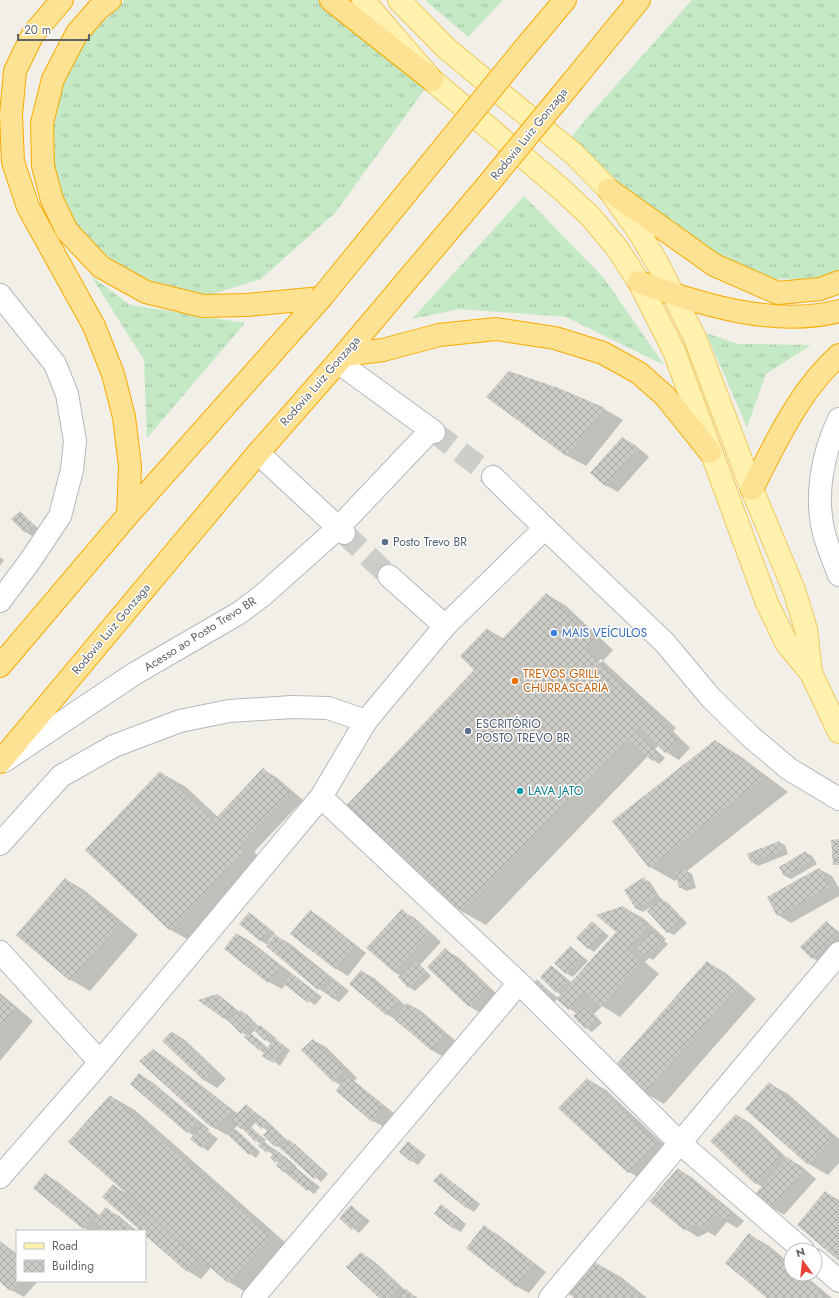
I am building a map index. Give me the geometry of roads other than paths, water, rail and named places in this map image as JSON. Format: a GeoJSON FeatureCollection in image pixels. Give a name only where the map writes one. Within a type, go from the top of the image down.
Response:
{"type":"FeatureCollection","features":[{"type":"Feature","properties":{"kind":"highway"},"geometry":{"type":"LineString","coordinates":[[62,0],[33,34],[16,71],[11,115],[13,162],[28,207],[94,326],[113,374],[124,417],[130,466],[128,515]]}},
{"type":"Feature","properties":{"kind":"highway"},"geometry":{"type":"LineString","coordinates":[[110,0],[99,8],[77,33],[53,79],[42,123],[43,166],[52,200],[67,231],[101,267],[146,292],[203,306],[247,305],[321,298]]}},
{"type":"Feature","properties":{"kind":"highway"},"geometry":{"type":"LineString","coordinates":[[331,0],[432,80]]}},
{"type":"Feature","properties":{"kind":"highway"},"geometry":{"type":"LineString","coordinates":[[0,666],[128,515],[321,298],[565,0]]}},
{"type":"Feature","properties":{"kind":"highway","name":"Rodovia Luiz Gonzaga"},"geometry":{"type":"LineString","coordinates":[[0,763],[258,453],[341,358],[489,183],[639,0]]}},
{"type":"Feature","properties":{"kind":"highway"},"geometry":{"type":"LineString","coordinates":[[609,190],[714,265],[778,293],[820,289],[839,282]]}},
{"type":"Feature","properties":{"kind":"highway"},"geometry":{"type":"LineString","coordinates":[[639,282],[673,294],[760,315],[826,315],[839,311]]}},
{"type":"Feature","properties":{"kind":"highway"},"geometry":{"type":"LineString","coordinates":[[341,358],[439,336],[496,329],[554,338],[603,353],[639,373],[664,396],[710,452]]}},
{"type":"Feature","properties":{"kind":"highway"},"geometry":{"type":"LineString","coordinates":[[752,489],[785,425],[801,400],[839,355]]}},
{"type":"Feature","properties":{"kind":"main road"},"geometry":{"type":"LineString","coordinates":[[363,0],[432,80],[560,188],[590,216],[617,248],[639,282],[674,351],[767,603],[787,644],[812,673],[839,732]]}},
{"type":"Feature","properties":{"kind":"main road"},"geometry":{"type":"LineString","coordinates":[[399,0],[446,48],[575,155],[609,190],[639,232],[673,294],[697,345],[752,489],[796,596],[806,629],[812,673]]}},
{"type":"Feature","properties":{"kind":"street"},"geometry":{"type":"LineString","coordinates":[[0,295],[55,364],[67,394],[75,441],[72,470],[60,516],[30,561],[0,601]]}},
{"type":"Feature","properties":{"kind":"street","name":"Acesso ao Posto Trevo BR"},"geometry":{"type":"LineString","coordinates":[[0,763],[134,674],[238,612],[263,595],[341,531],[432,431],[341,358]]}},
{"type":"Feature","properties":{"kind":"street"},"geometry":{"type":"LineString","coordinates":[[839,419],[832,434],[822,473],[821,506],[824,536],[839,575]]}},
{"type":"Feature","properties":{"kind":"street"},"geometry":{"type":"LineString","coordinates":[[258,453],[341,531]]}},
{"type":"Feature","properties":{"kind":"street"},"geometry":{"type":"LineString","coordinates":[[493,477],[665,643],[711,698],[750,736],[789,769],[839,799]]}},
{"type":"Feature","properties":{"kind":"street"},"geometry":{"type":"LineString","coordinates":[[824,536],[839,518]]}},
{"type":"Feature","properties":{"kind":"street"},"geometry":{"type":"LineString","coordinates":[[0,1177],[100,1062],[321,797],[366,722],[445,626],[545,528]]}},
{"type":"Feature","properties":{"kind":"street"},"geometry":{"type":"LineString","coordinates":[[389,576],[445,626]]}},
{"type":"Feature","properties":{"kind":"street"},"geometry":{"type":"LineString","coordinates":[[0,844],[61,776],[114,746],[180,721],[229,711],[292,707],[328,708],[366,722]]}},
{"type":"Feature","properties":{"kind":"street"},"geometry":{"type":"LineString","coordinates":[[321,797],[519,982],[680,1144],[794,1242]]}},
{"type":"Feature","properties":{"kind":"street"},"geometry":{"type":"LineString","coordinates":[[0,952],[100,1062]]}},
{"type":"Feature","properties":{"kind":"street"},"geometry":{"type":"LineString","coordinates":[[550,1298],[839,953]]}},
{"type":"Feature","properties":{"kind":"street"},"geometry":{"type":"LineString","coordinates":[[253,1298],[519,982]]}},
{"type":"Feature","properties":{"kind":"street"},"geometry":{"type":"LineString","coordinates":[[823,1267],[839,1281]]}},
{"type":"Feature","properties":{"kind":"tunnel"},"geometry":{"type":"LineString","coordinates":[[434,432],[493,477]]}},
{"type":"Feature","properties":{"kind":"tunnel"},"geometry":{"type":"LineString","coordinates":[[344,533],[389,576]]}},
{"type":"Feature","properties":{"kind":"place","name":"Posto Trevo BR"},"geometry":{"type":"Point","coordinates":[385,542]}},
{"type":"Feature","properties":{"kind":"place","name":"MAIS VEÍCULOS"},"geometry":{"type":"Point","coordinates":[554,633]}},
{"type":"Feature","properties":{"kind":"place","name":"TREVOS GRILL CHURRASCARIA"},"geometry":{"type":"Point","coordinates":[515,681]}},
{"type":"Feature","properties":{"kind":"place","name":"ESCRITÓRIO POSTO TREVO BR"},"geometry":{"type":"Point","coordinates":[468,731]}},
{"type":"Feature","properties":{"kind":"place","name":"LAVA JATO"},"geometry":{"type":"Point","coordinates":[520,791]}}]}
